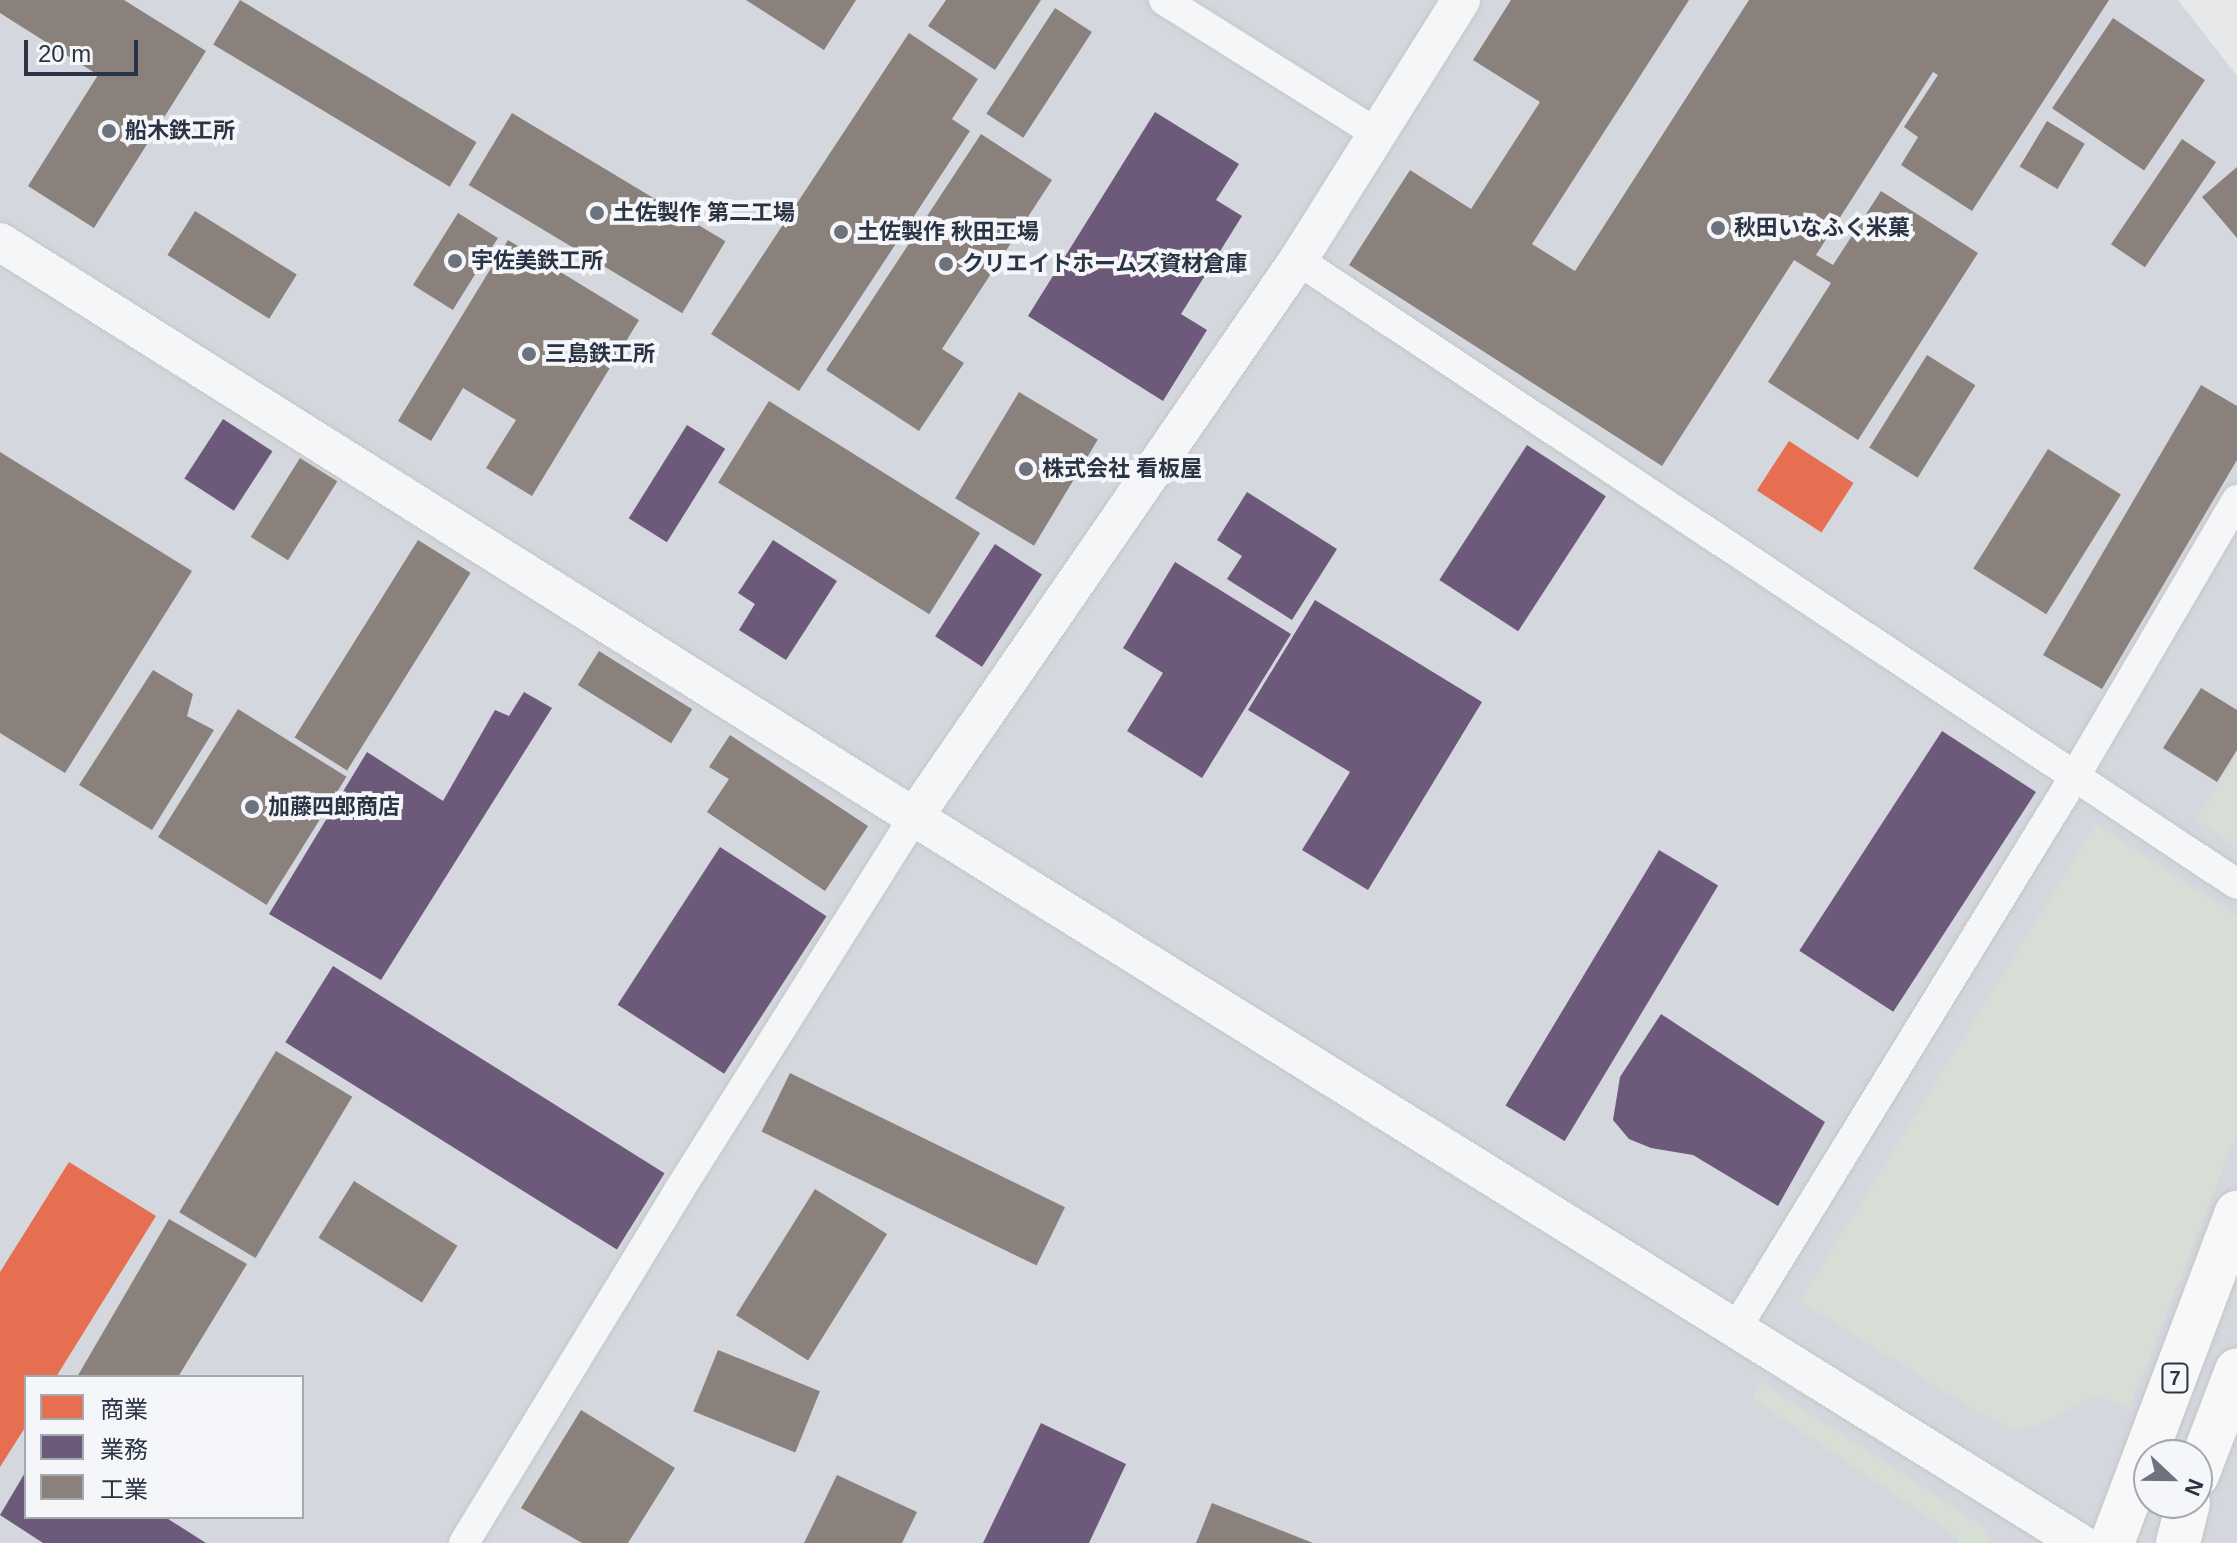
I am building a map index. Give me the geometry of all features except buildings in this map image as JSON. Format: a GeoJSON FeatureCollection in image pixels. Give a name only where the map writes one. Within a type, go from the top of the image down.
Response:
{"type":"FeatureCollection","features":[{"type":"Feature","properties":{"kind":"highway","name":"7"},"geometry":{"type":"LineString","coordinates":[[2112,1543],[2237,1213]]}},
{"type":"Feature","properties":{"kind":"highway"},"geometry":{"type":"LineString","coordinates":[[2211,1439],[2237,1370]]}},
{"type":"Feature","properties":{"kind":"highway"},"geometry":{"type":"LineString","coordinates":[[2178,1543],[2184,1519]]}},
{"type":"Feature","properties":{"kind":"street"},"geometry":{"type":"LineString","coordinates":[[1164,0],[1378,134]]}},
{"type":"Feature","properties":{"kind":"street"},"geometry":{"type":"LineString","coordinates":[[464,1543],[678,1192],[914,817],[1298,260],[1461,0]]}},
{"type":"Feature","properties":{"kind":"street"},"geometry":{"type":"LineString","coordinates":[[0,242],[914,817],[2080,1543]]}},
{"type":"Feature","properties":{"kind":"street"},"geometry":{"type":"LineString","coordinates":[[1298,260],[2237,884]]}},
{"type":"Feature","properties":{"kind":"street"},"geometry":{"type":"LineString","coordinates":[[1735,1330],[2075,776],[2237,500]]}},
{"type":"Feature","properties":{"kind":"shaded area"},"geometry":{"type":"Polygon","coordinates":[[[0,0],[2178,0],[2237,76],[2237,1543],[0,1543],[0,0]]]}},
{"type":"Feature","properties":{"kind":"shaded area"},"geometry":{"type":"Polygon","coordinates":[[[2237,755],[2237,848],[2196,819],[2237,755]]]}},
{"type":"Feature","properties":{"kind":"shaded area"},"geometry":{"type":"Polygon","coordinates":[[[2096,824],[2237,916],[2237,1133],[2129,1409],[2095,1395],[2039,1425],[2017,1431],[1968,1406],[1800,1301],[2096,824]]]}},
{"type":"Feature","properties":{"kind":"shaded area"},"geometry":{"type":"Polygon","coordinates":[[[1760,1381],[1987,1529],[1990,1543],[1958,1543],[1957,1536],[1753,1399],[1760,1381]]]}},
{"type":"Feature","properties":{"kind":"place","name":"船木鉄工所"},"geometry":{"type":"Point","coordinates":[109,131]}},
{"type":"Feature","properties":{"kind":"place","name":"土佐製作 第二工場"},"geometry":{"type":"Point","coordinates":[597,213]}},
{"type":"Feature","properties":{"kind":"place","name":"秋田いなふく米菓"},"geometry":{"type":"Point","coordinates":[1718,228]}},
{"type":"Feature","properties":{"kind":"place","name":"土佐製作 秋田工場"},"geometry":{"type":"Point","coordinates":[841,232]}},
{"type":"Feature","properties":{"kind":"place","name":"宇佐美鉄工所"},"geometry":{"type":"Point","coordinates":[455,261]}},
{"type":"Feature","properties":{"kind":"place","name":"クリエイトホームズ資材倉庫"},"geometry":{"type":"Point","coordinates":[946,264]}},
{"type":"Feature","properties":{"kind":"place","name":"三島鉄工所"},"geometry":{"type":"Point","coordinates":[529,354]}},
{"type":"Feature","properties":{"kind":"place","name":"株式会社 看板屋"},"geometry":{"type":"Point","coordinates":[1026,469]}},
{"type":"Feature","properties":{"kind":"place","name":"加藤四郎商店"},"geometry":{"type":"Point","coordinates":[252,807]}}]}
